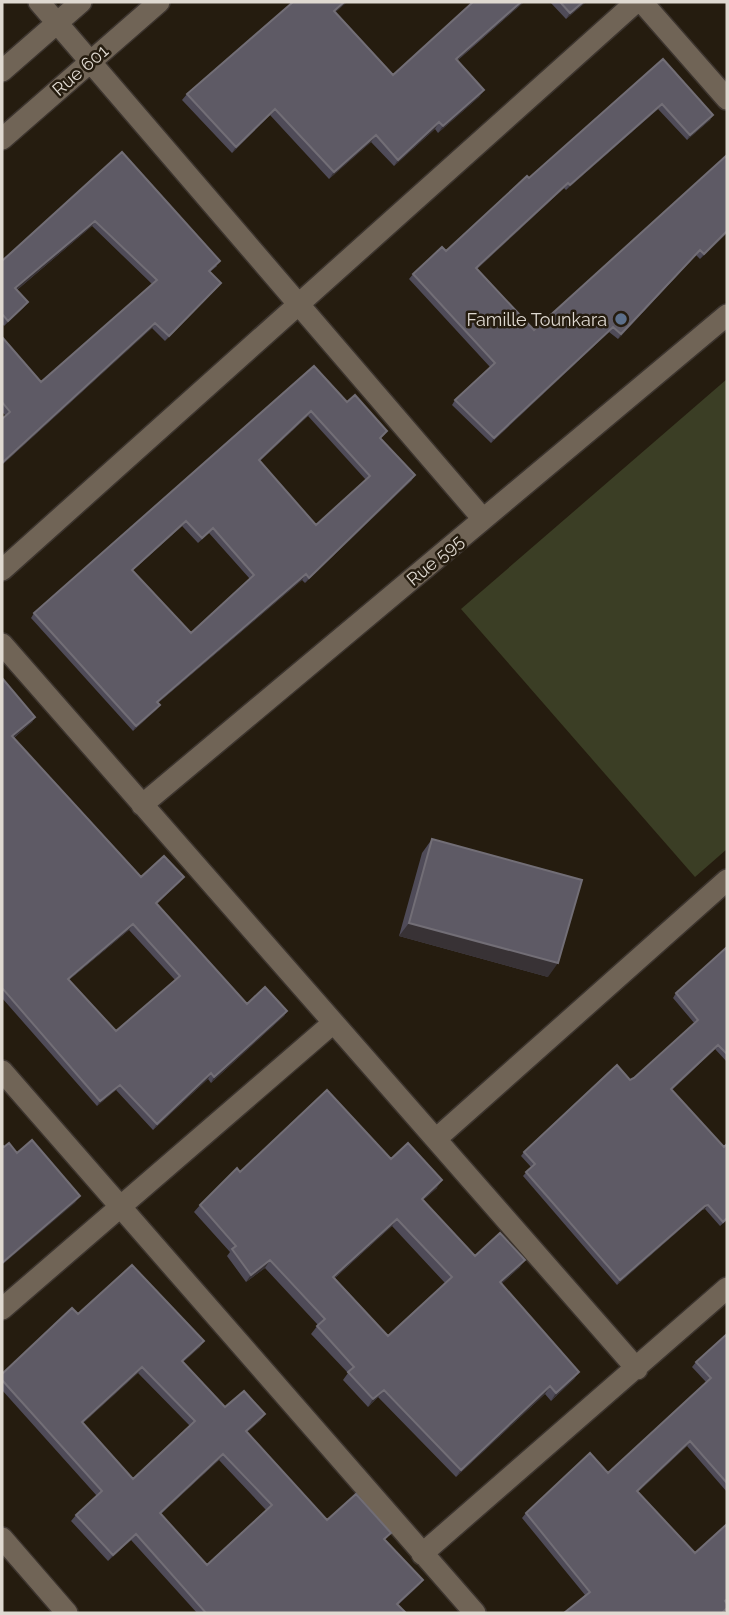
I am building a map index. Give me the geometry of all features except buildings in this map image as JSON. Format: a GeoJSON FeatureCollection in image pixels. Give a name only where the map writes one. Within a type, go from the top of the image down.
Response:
{"type":"FeatureCollection","features":[{"type":"Feature","properties":{"kind":"street"},"geometry":{"type":"LineString","coordinates":[[39,2],[483,519]]}},
{"type":"Feature","properties":{"kind":"street"},"geometry":{"type":"LineString","coordinates":[[2,71],[81,2]]}},
{"type":"Feature","properties":{"kind":"street","name":"Rue 601"},"geometry":{"type":"LineString","coordinates":[[2,139],[159,2]]}},
{"type":"Feature","properties":{"kind":"street"},"geometry":{"type":"LineString","coordinates":[[2,570],[636,2]]}},
{"type":"Feature","properties":{"kind":"street"},"geometry":{"type":"LineString","coordinates":[[642,2],[727,99]]}},
{"type":"Feature","properties":{"kind":"street","name":"Rue 595"},"geometry":{"type":"LineString","coordinates":[[142,805],[727,315]]}},
{"type":"Feature","properties":{"kind":"street"},"geometry":{"type":"LineString","coordinates":[[2,644],[637,1369]]}},
{"type":"Feature","properties":{"kind":"street"},"geometry":{"type":"LineString","coordinates":[[436,1139],[727,880]]}},
{"type":"Feature","properties":{"kind":"street"},"geometry":{"type":"LineString","coordinates":[[2,1309],[333,1023]]}},
{"type":"Feature","properties":{"kind":"street"},"geometry":{"type":"LineString","coordinates":[[2,1071],[475,1613]]}},
{"type":"Feature","properties":{"kind":"street"},"geometry":{"type":"LineString","coordinates":[[422,1554],[727,1288]]}},
{"type":"Feature","properties":{"kind":"street"},"geometry":{"type":"LineString","coordinates":[[2,1538],[67,1613]]}},
{"type":"Feature","properties":{"kind":"green space"},"geometry":{"type":"Polygon","coordinates":[[[727,379],[727,849],[695,877],[461,609],[727,379]]]}},
{"type":"Feature","properties":{"kind":"place","name":"Famille Tounkara"},"geometry":{"type":"Point","coordinates":[621,319]}}]}
